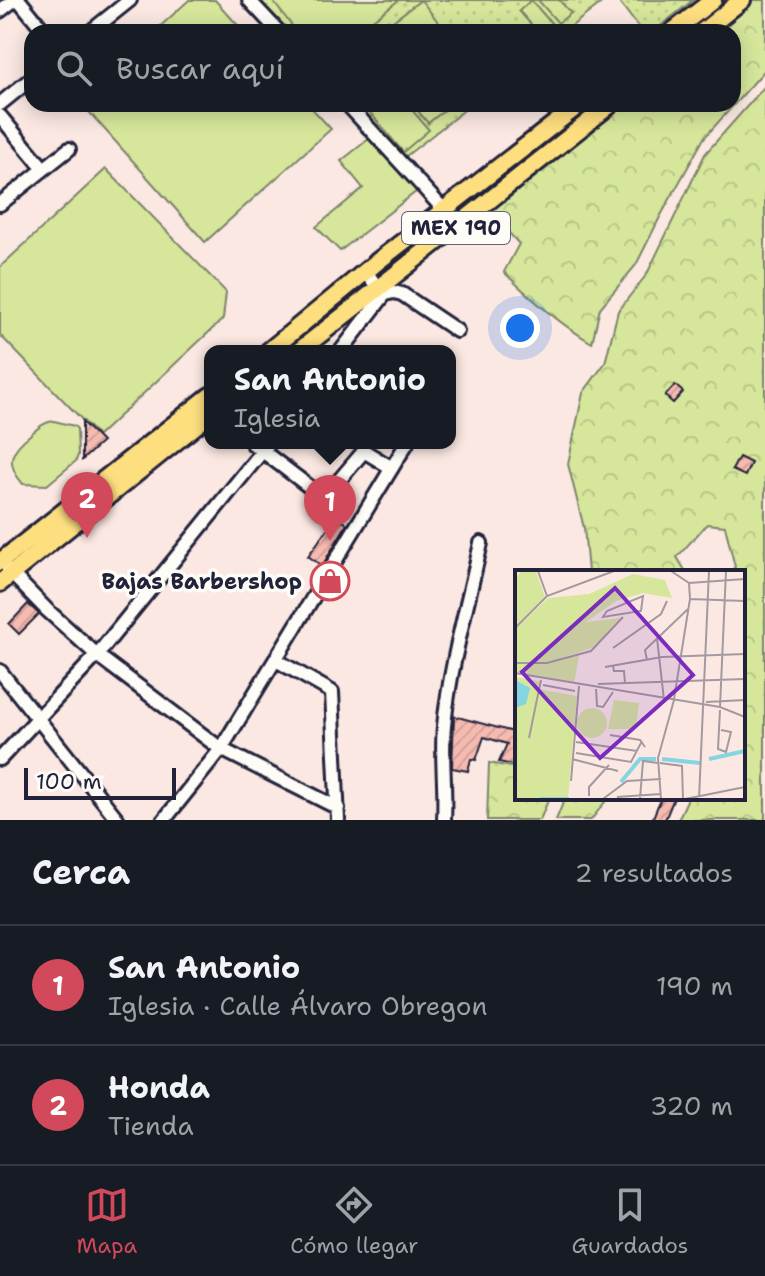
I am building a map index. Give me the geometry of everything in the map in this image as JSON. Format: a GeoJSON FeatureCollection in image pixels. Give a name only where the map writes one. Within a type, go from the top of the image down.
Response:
{"type":"FeatureCollection","features":[{"type":"Feature","properties":{"kind":"main road"},"geometry":{"type":"LineString","coordinates":[[682,24],[713,0]]}},
{"type":"Feature","properties":{"kind":"main road"},"geometry":{"type":"LineString","coordinates":[[712,24],[742,0]]}},
{"type":"Feature","properties":{"kind":"main road","name":"MEX 190"},"geometry":{"type":"LineString","coordinates":[[276,345],[570,112]]}},
{"type":"Feature","properties":{"kind":"main road","name":"MEX 190"},"geometry":{"type":"LineString","coordinates":[[307,345],[382,292],[601,112]]}},
{"type":"Feature","properties":{"kind":"main road"},"geometry":{"type":"LineString","coordinates":[[3,570],[204,401]]}},
{"type":"Feature","properties":{"kind":"main road"},"geometry":{"type":"LineString","coordinates":[[3,570],[204,419]]}},
{"type":"Feature","properties":{"kind":"street"},"geometry":{"type":"LineString","coordinates":[[0,11],[16,0],[38,24]]}},
{"type":"Feature","properties":{"kind":"street"},"geometry":{"type":"LineString","coordinates":[[100,24],[130,0]]}},
{"type":"Feature","properties":{"kind":"street"},"geometry":{"type":"LineString","coordinates":[[249,0],[272,24]]}},
{"type":"Feature","properties":{"kind":"street"},"geometry":{"type":"LineString","coordinates":[[0,104],[24,84]]}},
{"type":"Feature","properties":{"kind":"street"},"geometry":{"type":"LineString","coordinates":[[354,112],[444,210]]}},
{"type":"Feature","properties":{"kind":"street"},"geometry":{"type":"LineString","coordinates":[[0,116],[44,169]]}},
{"type":"Feature","properties":{"kind":"street"},"geometry":{"type":"LineString","coordinates":[[0,204],[69,149]]}},
{"type":"Feature","properties":{"kind":"street"},"geometry":{"type":"LineString","coordinates":[[366,271],[382,292]]}},
{"type":"Feature","properties":{"kind":"street"},"geometry":{"type":"LineString","coordinates":[[382,292],[402,294],[457,331]]}},
{"type":"Feature","properties":{"kind":"street"},"geometry":{"type":"LineString","coordinates":[[345,345],[382,292]]}},
{"type":"Feature","properties":{"kind":"street"},"geometry":{"type":"LineString","coordinates":[[0,759],[97,655],[259,449]]}},
{"type":"Feature","properties":{"kind":"street"},"geometry":{"type":"LineString","coordinates":[[265,449],[324,498],[364,451],[392,468]]}},
{"type":"Feature","properties":{"kind":"street"},"geometry":{"type":"LineString","coordinates":[[164,820],[221,749],[403,449]]}},
{"type":"Feature","properties":{"kind":"street"},"geometry":{"type":"LineString","coordinates":[[444,820],[443,732],[447,700],[481,543]]}},
{"type":"Feature","properties":{"kind":"street"},"geometry":{"type":"LineString","coordinates":[[3,570],[97,655],[221,749],[338,814]]}},
{"type":"Feature","properties":{"kind":"street"},"geometry":{"type":"LineString","coordinates":[[276,660],[332,692],[338,814]]}},
{"type":"Feature","properties":{"kind":"street"},"geometry":{"type":"LineString","coordinates":[[0,671],[118,820]]}},
{"type":"Feature","properties":{"kind":"green space"},"geometry":{"type":"Polygon","coordinates":[[[189,0],[215,0],[237,24],[163,24],[189,0]]]}},
{"type":"Feature","properties":{"kind":"green space"},"geometry":{"type":"Polygon","coordinates":[[[252,0],[605,0],[574,24],[274,24],[252,0]]]}},
{"type":"Feature","properties":{"kind":"green space"},"geometry":{"type":"Polygon","coordinates":[[[272,0],[399,0],[368,24],[291,24],[272,0]]]}},
{"type":"Feature","properties":{"kind":"green space"},"geometry":{"type":"Polygon","coordinates":[[[421,0],[440,24],[395,24],[393,21],[421,0]]]}},
{"type":"Feature","properties":{"kind":"green space"},"geometry":{"type":"Polygon","coordinates":[[[531,0],[552,24],[531,24],[519,11],[531,0]]]}},
{"type":"Feature","properties":{"kind":"green space"},"geometry":{"type":"Polygon","coordinates":[[[538,0],[559,0],[571,13],[558,23],[538,0]]]}},
{"type":"Feature","properties":{"kind":"green space"},"geometry":{"type":"Polygon","coordinates":[[[618,0],[693,0],[663,24],[636,24],[618,0]]]}},
{"type":"Feature","properties":{"kind":"green space"},"geometry":{"type":"Polygon","coordinates":[[[751,0],[765,0],[765,70],[741,97],[741,24],[720,24],[751,0]]]}},
{"type":"Feature","properties":{"kind":"green space"},"geometry":{"type":"Polygon","coordinates":[[[765,86],[765,820],[678,820],[687,800],[745,800],[745,570],[731,570],[735,567],[725,526],[707,524],[677,557],[685,570],[588,570],[584,528],[568,464],[583,393],[605,363],[618,311],[647,274],[705,154],[765,86]]]}},
{"type":"Feature","properties":{"kind":"green space"},"geometry":{"type":"Polygon","coordinates":[[[89,112],[315,112],[331,129],[205,242],[89,112]]]}},
{"type":"Feature","properties":{"kind":"green space"},"geometry":{"type":"Polygon","coordinates":[[[356,112],[462,112],[401,160],[356,112]]]}},
{"type":"Feature","properties":{"kind":"green space"},"geometry":{"type":"Polygon","coordinates":[[[370,112],[414,112],[429,130],[403,152],[370,112]]]}},
{"type":"Feature","properties":{"kind":"green space"},"geometry":{"type":"Polygon","coordinates":[[[419,112],[442,112],[428,123],[419,112]]]}},
{"type":"Feature","properties":{"kind":"green space"},"geometry":{"type":"Polygon","coordinates":[[[604,112],[727,112],[704,138],[636,265],[600,308],[592,343],[545,310],[504,272],[519,244],[483,204],[604,112]]]}},
{"type":"Feature","properties":{"kind":"green space"},"geometry":{"type":"Polygon","coordinates":[[[370,138],[417,191],[340,251],[316,227],[363,188],[341,161],[370,138]]]}},
{"type":"Feature","properties":{"kind":"green space"},"geometry":{"type":"Polygon","coordinates":[[[106,169],[226,292],[223,319],[98,436],[0,335],[0,267],[106,169]]]}},
{"type":"Feature","properties":{"kind":"green space"},"geometry":{"type":"Polygon","coordinates":[[[54,421],[77,429],[76,461],[47,485],[23,484],[13,469],[12,457],[24,440],[39,427],[54,421]]]}},
{"type":"Feature","properties":{"kind":"green space"},"geometry":{"type":"Polygon","coordinates":[[[489,763],[515,768],[515,800],[548,800],[540,820],[487,820],[489,763]]]}},
{"type":"Feature","properties":{"kind":"green space"},"geometry":{"type":"Polygon","coordinates":[[[564,800],[606,800],[591,820],[556,820],[564,800]]]}},
{"type":"Feature","properties":{"kind":"building"},"geometry":{"type":"Polygon","coordinates":[[[675,385],[683,392],[673,403],[665,396],[675,385]]]}},
{"type":"Feature","properties":{"kind":"building"},"geometry":{"type":"Polygon","coordinates":[[[82,422],[102,442],[82,460],[82,422]]]}},
{"type":"Feature","properties":{"kind":"building"},"geometry":{"type":"Polygon","coordinates":[[[739,457],[751,463],[745,476],[732,470],[739,457]]]}},
{"type":"Feature","properties":{"kind":"building"},"geometry":{"type":"Polygon","coordinates":[[[337,516],[347,524],[322,566],[308,556],[337,516]]]}},
{"type":"Feature","properties":{"kind":"building"},"geometry":{"type":"Polygon","coordinates":[[[28,604],[39,614],[19,634],[9,624],[28,604]]]}},
{"type":"Feature","properties":{"kind":"building"},"geometry":{"type":"Polygon","coordinates":[[[454,716],[515,732],[515,766],[499,762],[507,744],[484,737],[476,760],[471,759],[468,771],[452,768],[454,716]]]}},
{"type":"Feature","properties":{"kind":"building"},"geometry":{"type":"Polygon","coordinates":[[[660,800],[673,800],[665,820],[652,820],[660,800]]]}},
{"type":"Feature","properties":{"kind":"place","name":"Honda"},"geometry":{"type":"Point","coordinates":[87,538]}},
{"type":"Feature","properties":{"kind":"place","name":"San Antonio"},"geometry":{"type":"Point","coordinates":[330,541]}},
{"type":"Feature","properties":{"kind":"place","name":"Bajas Barbershop"},"geometry":{"type":"Point","coordinates":[330,581]}}]}
